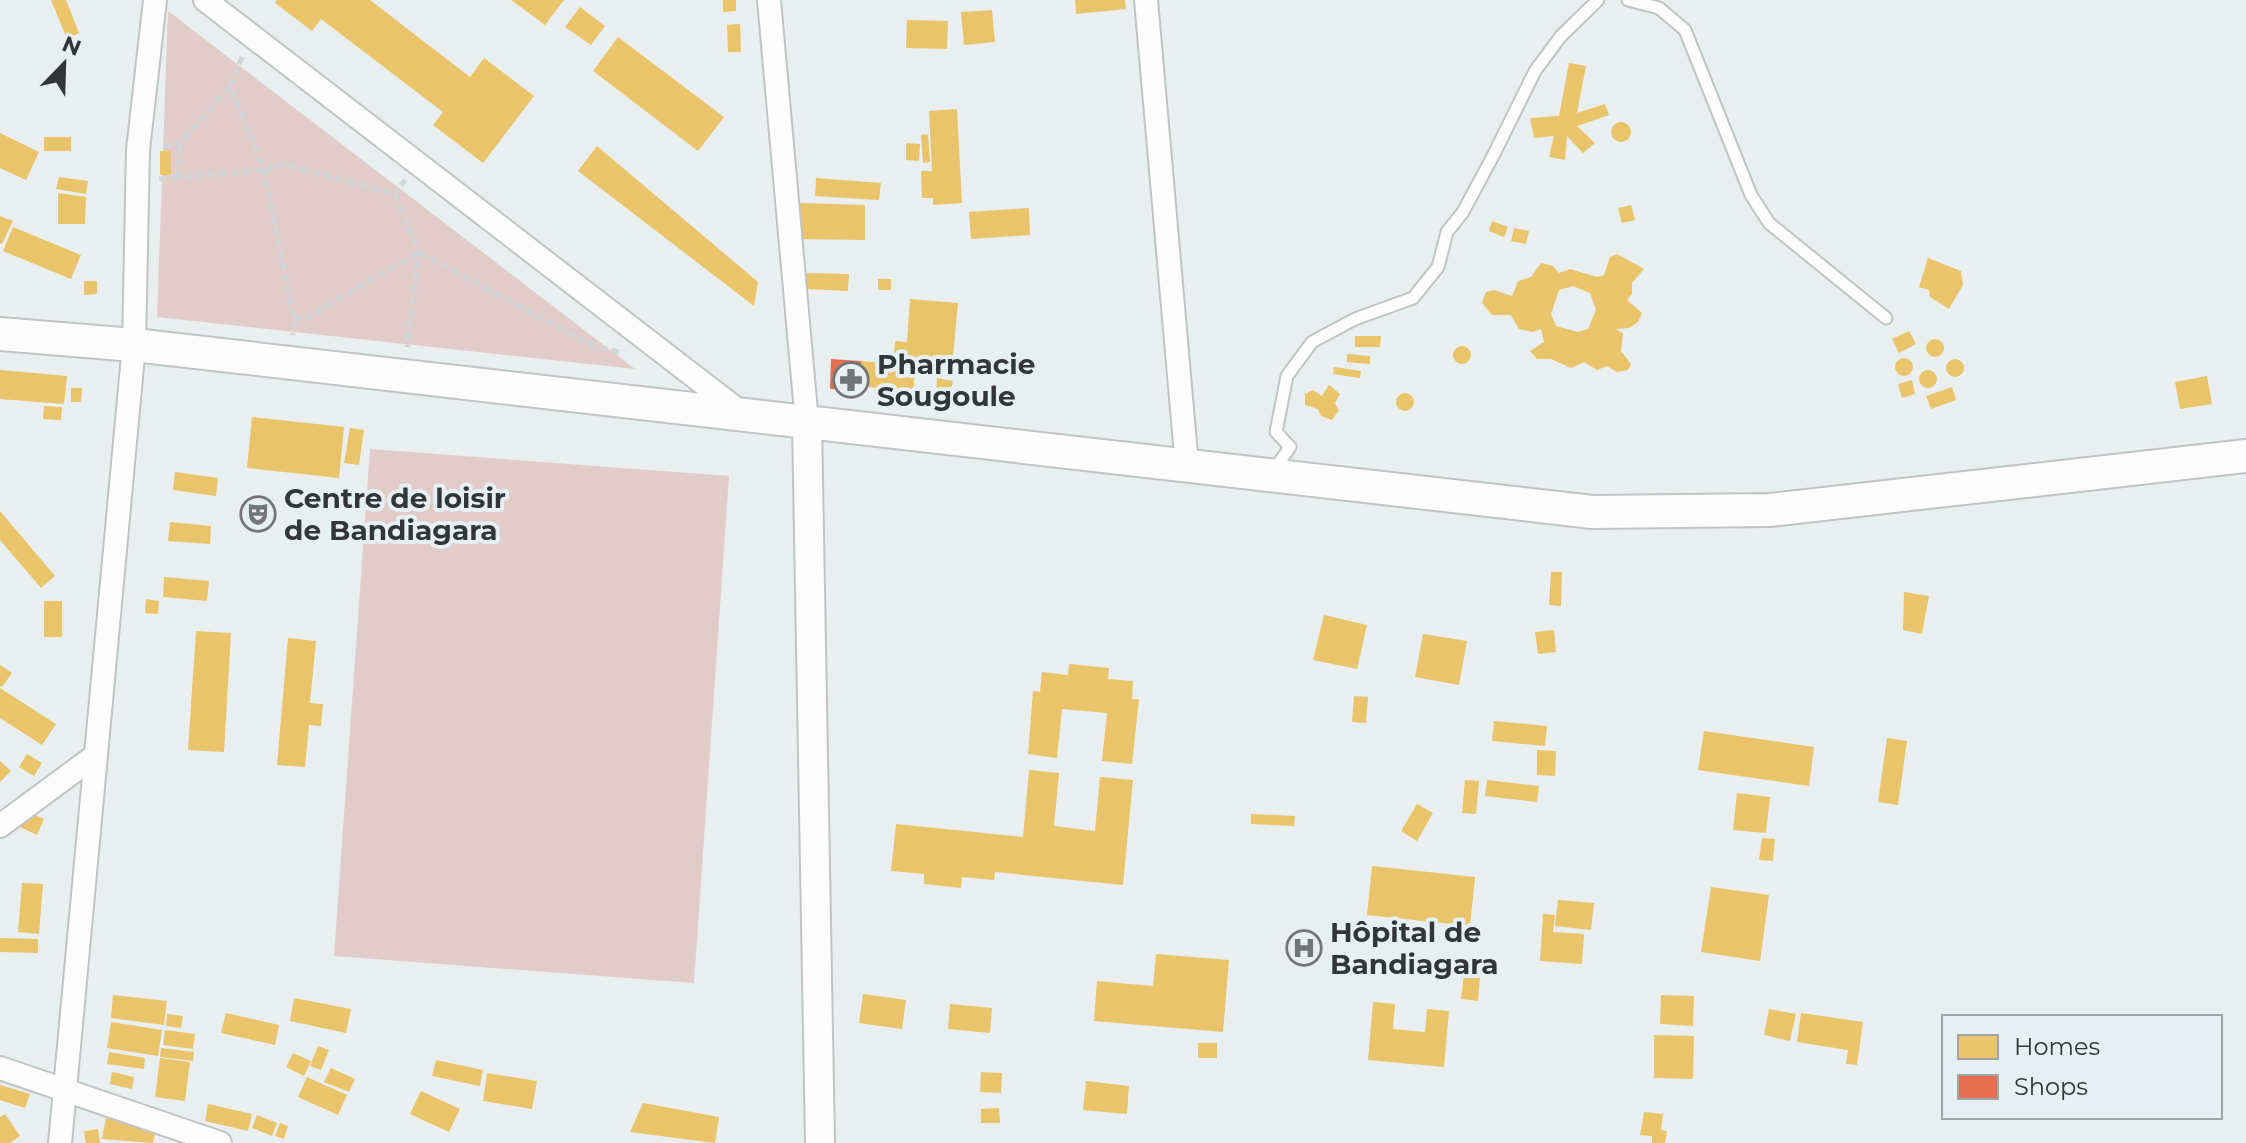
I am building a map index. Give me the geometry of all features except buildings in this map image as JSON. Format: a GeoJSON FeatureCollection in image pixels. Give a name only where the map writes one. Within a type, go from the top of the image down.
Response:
{"type":"FeatureCollection","features":[{"type":"Feature","properties":{"kind":"main road"},"geometry":{"type":"LineString","coordinates":[[0,334],[134,345],[1592,512],[1770,510],[2246,456]]}},
{"type":"Feature","properties":{"kind":"street"},"geometry":{"type":"LineString","coordinates":[[60,1143],[134,345],[138,150],[155,0]]}},
{"type":"Feature","properties":{"kind":"street"},"geometry":{"type":"LineString","coordinates":[[205,0],[744,415]]}},
{"type":"Feature","properties":{"kind":"street"},"geometry":{"type":"LineString","coordinates":[[769,0],[807,423],[820,1143]]}},
{"type":"Feature","properties":{"kind":"street"},"geometry":{"type":"LineString","coordinates":[[1146,0],[1187,466]]}},
{"type":"Feature","properties":{"kind":"street"},"geometry":{"type":"LineString","coordinates":[[0,826],[96,755]]}},
{"type":"Feature","properties":{"kind":"street"},"geometry":{"type":"LineString","coordinates":[[0,1068],[220,1143]]}},
{"type":"Feature","properties":{"kind":"lane"},"geometry":{"type":"LineString","coordinates":[[1270,475],[1290,447],[1276,432],[1287,376],[1312,342],[1355,319],[1413,298],[1438,267],[1447,232],[1482,178],[1535,71],[1561,36],[1598,0]]}},
{"type":"Feature","properties":{"kind":"lane"},"geometry":{"type":"LineString","coordinates":[[1628,0],[1659,8],[1685,30],[1751,195],[1769,223],[1886,318]]}},
{"type":"Feature","properties":{"kind":"path"},"geometry":{"type":"LineString","coordinates":[[178,179],[180,144],[230,86],[251,38]]}},
{"type":"Feature","properties":{"kind":"path"},"geometry":{"type":"LineString","coordinates":[[230,86],[264,170],[294,318],[292,363]]}},
{"type":"Feature","properties":{"kind":"path"},"geometry":{"type":"LineString","coordinates":[[138,150],[180,144]]}},
{"type":"Feature","properties":{"kind":"path"},"geometry":{"type":"LineString","coordinates":[[138,180],[264,170],[283,164],[395,194]]}},
{"type":"Feature","properties":{"kind":"path"},"geometry":{"type":"LineString","coordinates":[[395,194],[416,165]]}},
{"type":"Feature","properties":{"kind":"path"},"geometry":{"type":"LineString","coordinates":[[395,194],[419,252],[403,376]]}},
{"type":"Feature","properties":{"kind":"path"},"geometry":{"type":"LineString","coordinates":[[294,318],[305,319],[419,252]]}},
{"type":"Feature","properties":{"kind":"path"},"geometry":{"type":"LineString","coordinates":[[419,252],[595,347],[623,353]]}},
{"type":"Feature","properties":{"kind":"shaded area"},"geometry":{"type":"Polygon","coordinates":[[[168,11],[635,369],[157,317],[168,11]]]}},
{"type":"Feature","properties":{"kind":"shaded area"},"geometry":{"type":"Polygon","coordinates":[[[370,449],[729,476],[694,983],[334,956],[370,449]]]}},
{"type":"Feature","properties":{"kind":"place","name":"Pharmacie Sougoule"},"geometry":{"type":"Point","coordinates":[851,380]}},
{"type":"Feature","properties":{"kind":"place","name":"Centre de loisir de Bandiagara"},"geometry":{"type":"Point","coordinates":[258,514]}},
{"type":"Feature","properties":{"kind":"place","name":"Hôpital de Bandiagara"},"geometry":{"type":"Point","coordinates":[1304,948]}}]}
